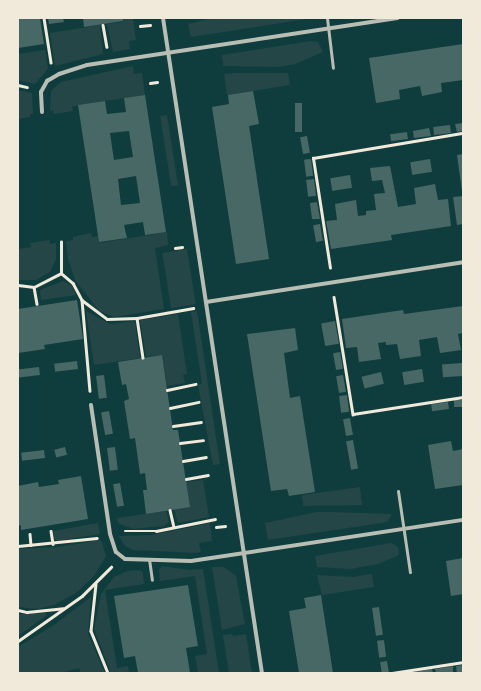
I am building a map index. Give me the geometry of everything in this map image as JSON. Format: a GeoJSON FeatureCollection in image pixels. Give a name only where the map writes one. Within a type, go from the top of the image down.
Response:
{"type":"FeatureCollection","features":[{"type":"Feature","properties":{"kind":"street"},"geometry":{"type":"LineString","coordinates":[[163,18],[262,673]]}},
{"type":"Feature","properties":{"kind":"street"},"geometry":{"type":"LineString","coordinates":[[42,112],[41,92],[53,77],[87,65],[397,18]]}},
{"type":"Feature","properties":{"kind":"street"},"geometry":{"type":"LineString","coordinates":[[206,302],[463,262]]}},
{"type":"Feature","properties":{"kind":"street"},"geometry":{"type":"LineString","coordinates":[[91,405],[112,545],[121,556],[130,560],[150,559],[191,561],[463,520]]}},
{"type":"Feature","properties":{"kind":"lane"},"geometry":{"type":"LineString","coordinates":[[327,18],[333,68]]}},
{"type":"Feature","properties":{"kind":"lane"},"geometry":{"type":"LineString","coordinates":[[398,491],[410,572]]}},
{"type":"Feature","properties":{"kind":"lane"},"geometry":{"type":"LineString","coordinates":[[150,559],[152,580]]}},
{"type":"Feature","properties":{"kind":"path"},"geometry":{"type":"LineString","coordinates":[[44,18],[53,77]]}},
{"type":"Feature","properties":{"kind":"path"},"geometry":{"type":"LineString","coordinates":[[104,25],[109,61]]}},
{"type":"Feature","properties":{"kind":"path"},"geometry":{"type":"LineString","coordinates":[[140,26],[153,25]]}},
{"type":"Feature","properties":{"kind":"path"},"geometry":{"type":"LineString","coordinates":[[330,272],[313,158],[463,133]]}},
{"type":"Feature","properties":{"kind":"path"},"geometry":{"type":"LineString","coordinates":[[61,242],[61,273]]}},
{"type":"Feature","properties":{"kind":"path"},"geometry":{"type":"LineString","coordinates":[[18,285],[34,287],[61,273]]}},
{"type":"Feature","properties":{"kind":"path"},"geometry":{"type":"LineString","coordinates":[[61,273],[74,283],[82,300],[90,370],[91,405]]}},
{"type":"Feature","properties":{"kind":"path"},"geometry":{"type":"LineString","coordinates":[[34,287],[37,304]]}},
{"type":"Feature","properties":{"kind":"path"},"geometry":{"type":"LineString","coordinates":[[333,293],[353,414],[463,397]]}},
{"type":"Feature","properties":{"kind":"path"},"geometry":{"type":"LineString","coordinates":[[82,300],[107,320],[137,318],[197,308],[206,302]]}},
{"type":"Feature","properties":{"kind":"path"},"geometry":{"type":"LineString","coordinates":[[137,318],[143,358]]}},
{"type":"Feature","properties":{"kind":"path"},"geometry":{"type":"LineString","coordinates":[[167,390],[195,384]]}},
{"type":"Feature","properties":{"kind":"path"},"geometry":{"type":"LineString","coordinates":[[170,408],[198,402]]}},
{"type":"Feature","properties":{"kind":"path"},"geometry":{"type":"LineString","coordinates":[[173,426],[201,422]]}},
{"type":"Feature","properties":{"kind":"path"},"geometry":{"type":"LineString","coordinates":[[180,443],[203,440]]}},
{"type":"Feature","properties":{"kind":"path"},"geometry":{"type":"LineString","coordinates":[[183,461],[206,457]]}},
{"type":"Feature","properties":{"kind":"path"},"geometry":{"type":"LineString","coordinates":[[186,479],[208,476]]}},
{"type":"Feature","properties":{"kind":"path"},"geometry":{"type":"LineString","coordinates":[[170,510],[174,527]]}},
{"type":"Feature","properties":{"kind":"path"},"geometry":{"type":"LineString","coordinates":[[51,531],[53,544]]}},
{"type":"Feature","properties":{"kind":"path"},"geometry":{"type":"LineString","coordinates":[[30,534],[31,545]]}},
{"type":"Feature","properties":{"kind":"path"},"geometry":{"type":"LineString","coordinates":[[18,641],[96,584],[121,556]]}},
{"type":"Feature","properties":{"kind":"path"},"geometry":{"type":"LineString","coordinates":[[96,584],[91,631],[108,673]]}},
{"type":"Feature","properties":{"kind":"path"},"geometry":{"type":"LineString","coordinates":[[18,610],[33,612],[64,608]]}},
{"type":"Feature","properties":{"kind":"path"},"geometry":{"type":"LineString","coordinates":[[392,673],[463,662]]}},
{"type":"Feature","properties":{"kind":"shaded area"},"geometry":{"type":"Polygon","coordinates":[[[123,18],[133,18],[136,40],[129,41],[130,49],[113,52],[107,24],[123,22],[123,18]]]}},
{"type":"Feature","properties":{"kind":"shaded area"},"geometry":{"type":"Polygon","coordinates":[[[213,18],[313,18],[191,37],[188,24],[213,18]]]}},
{"type":"Feature","properties":{"kind":"shaded area"},"geometry":{"type":"Polygon","coordinates":[[[100,25],[103,54],[55,66],[50,33],[100,25]]]}},
{"type":"Feature","properties":{"kind":"shaded area"},"geometry":{"type":"Polygon","coordinates":[[[311,41],[318,42],[323,52],[295,64],[279,67],[223,66],[222,55],[311,41]]]}},
{"type":"Feature","properties":{"kind":"shaded area"},"geometry":{"type":"Polygon","coordinates":[[[45,50],[48,69],[35,84],[18,80],[18,54],[45,50]]]}},
{"type":"Feature","properties":{"kind":"shaded area"},"geometry":{"type":"Polygon","coordinates":[[[133,66],[134,74],[142,73],[145,95],[78,105],[72,107],[73,111],[54,114],[53,110],[50,111],[51,91],[61,82],[133,66]]]}},
{"type":"Feature","properties":{"kind":"shaded area"},"geometry":{"type":"Polygon","coordinates":[[[288,73],[290,85],[227,95],[224,74],[288,73]]]}},
{"type":"Feature","properties":{"kind":"shaded area"},"geometry":{"type":"Polygon","coordinates":[[[18,90],[32,93],[33,114],[30,114],[30,117],[18,119],[18,90]]]}},
{"type":"Feature","properties":{"kind":"shaded area"},"geometry":{"type":"Polygon","coordinates":[[[167,115],[178,185],[171,186],[160,116],[167,115]]]}},
{"type":"Feature","properties":{"kind":"shaded area"},"geometry":{"type":"Polygon","coordinates":[[[167,232],[168,245],[155,248],[164,309],[114,317],[99,311],[75,280],[68,259],[66,241],[73,240],[73,237],[91,233],[92,237],[98,236],[99,243],[167,232]]]}},
{"type":"Feature","properties":{"kind":"shaded area"},"geometry":{"type":"Polygon","coordinates":[[[49,240],[50,244],[56,243],[56,259],[50,272],[36,280],[18,280],[18,249],[31,247],[30,243],[49,240]]]}},
{"type":"Feature","properties":{"kind":"shaded area"},"geometry":{"type":"Polygon","coordinates":[[[187,249],[196,304],[171,308],[162,253],[187,249]]]}},
{"type":"Feature","properties":{"kind":"shaded area"},"geometry":{"type":"Polygon","coordinates":[[[63,281],[72,286],[76,295],[41,300],[40,290],[63,281]]]}},
{"type":"Feature","properties":{"kind":"shaded area"},"geometry":{"type":"Polygon","coordinates":[[[86,311],[110,324],[135,321],[140,358],[94,365],[86,311]]]}},
{"type":"Feature","properties":{"kind":"shaded area"},"geometry":{"type":"Polygon","coordinates":[[[197,311],[220,464],[213,465],[198,385],[202,384],[191,312],[197,311]]]}},
{"type":"Feature","properties":{"kind":"shaded area"},"geometry":{"type":"Polygon","coordinates":[[[178,314],[187,374],[183,375],[185,383],[167,386],[162,355],[146,357],[140,320],[178,314]]]}},
{"type":"Feature","properties":{"kind":"shaded area"},"geometry":{"type":"Polygon","coordinates":[[[203,480],[209,517],[178,523],[174,509],[186,482],[203,480]]]}},
{"type":"Feature","properties":{"kind":"shaded area"},"geometry":{"type":"Polygon","coordinates":[[[360,487],[362,505],[303,506],[302,495],[360,487]]]}},
{"type":"Feature","properties":{"kind":"shaded area"},"geometry":{"type":"Polygon","coordinates":[[[166,511],[169,522],[164,526],[133,529],[118,523],[117,518],[166,511]]]}},
{"type":"Feature","properties":{"kind":"shaded area"},"geometry":{"type":"Polygon","coordinates":[[[317,512],[392,514],[388,521],[382,523],[268,540],[265,523],[317,512]]]}},
{"type":"Feature","properties":{"kind":"shaded area"},"geometry":{"type":"Polygon","coordinates":[[[98,523],[100,534],[57,541],[54,539],[53,531],[98,523]]]}},
{"type":"Feature","properties":{"kind":"shaded area"},"geometry":{"type":"Polygon","coordinates":[[[210,523],[212,541],[199,543],[201,552],[196,553],[133,550],[125,546],[119,536],[152,535],[210,523]]]}},
{"type":"Feature","properties":{"kind":"shaded area"},"geometry":{"type":"Polygon","coordinates":[[[101,540],[106,556],[94,576],[76,593],[54,605],[38,609],[18,607],[18,549],[57,547],[101,540]]]}},
{"type":"Feature","properties":{"kind":"shaded area"},"geometry":{"type":"Polygon","coordinates":[[[391,543],[398,547],[399,555],[378,564],[351,569],[317,567],[315,556],[391,543]]]}},
{"type":"Feature","properties":{"kind":"shaded area"},"geometry":{"type":"Polygon","coordinates":[[[162,566],[189,570],[203,569],[219,673],[198,673],[195,656],[207,654],[195,576],[160,581],[159,570],[162,566]]]}},
{"type":"Feature","properties":{"kind":"shaded area"},"geometry":{"type":"Polygon","coordinates":[[[212,567],[224,567],[236,576],[245,624],[222,630],[212,567]]]}},
{"type":"Feature","properties":{"kind":"shaded area"},"geometry":{"type":"Polygon","coordinates":[[[140,570],[143,572],[144,584],[105,590],[117,668],[128,666],[129,673],[111,673],[94,629],[101,594],[114,577],[128,571],[140,570]]]}},
{"type":"Feature","properties":{"kind":"shaded area"},"geometry":{"type":"Polygon","coordinates":[[[372,574],[374,587],[322,595],[317,575],[352,577],[372,574]]]}},
{"type":"Feature","properties":{"kind":"shaded area"},"geometry":{"type":"Polygon","coordinates":[[[91,597],[88,634],[105,673],[81,673],[79,668],[60,673],[18,673],[18,647],[54,625],[91,597]]]}},
{"type":"Feature","properties":{"kind":"shaded area"},"geometry":{"type":"Polygon","coordinates":[[[45,613],[47,615],[18,636],[18,614],[45,613]]]}},
{"type":"Feature","properties":{"kind":"shaded area"},"geometry":{"type":"Polygon","coordinates":[[[232,634],[233,636],[246,634],[252,673],[229,673],[223,635],[232,634]]]}},
{"type":"Feature","properties":{"kind":"building"},"geometry":{"type":"Polygon","coordinates":[[[18,18],[40,18],[44,44],[18,48],[18,18]]]}},
{"type":"Feature","properties":{"kind":"building"},"geometry":{"type":"Polygon","coordinates":[[[48,18],[63,18],[64,22],[49,24],[48,18]]]}},
{"type":"Feature","properties":{"kind":"building"},"geometry":{"type":"Polygon","coordinates":[[[83,18],[123,18],[123,21],[84,27],[83,18]]]}},
{"type":"Feature","properties":{"kind":"building"},"geometry":{"type":"Polygon","coordinates":[[[463,44],[463,80],[441,83],[442,92],[422,96],[420,86],[399,90],[400,99],[376,103],[369,58],[463,44]]]}},
{"type":"Feature","properties":{"kind":"building"},"geometry":{"type":"Polygon","coordinates":[[[253,91],[259,124],[249,126],[269,259],[236,264],[212,107],[229,104],[228,95],[253,91]]]}},
{"type":"Feature","properties":{"kind":"building"},"geometry":{"type":"Polygon","coordinates":[[[145,95],[166,232],[145,235],[143,222],[124,225],[127,238],[99,242],[78,105],[105,101],[107,114],[126,112],[124,98],[145,95]],[[129,131],[110,133],[114,160],[133,157],[129,131]],[[136,176],[118,179],[121,205],[140,203],[136,176]]]}},
{"type":"Feature","properties":{"kind":"building"},"geometry":{"type":"Polygon","coordinates":[[[295,103],[302,103],[302,132],[295,132],[295,103]]]}},
{"type":"Feature","properties":{"kind":"building"},"geometry":{"type":"Polygon","coordinates":[[[463,123],[463,131],[457,132],[455,124],[463,123]]]}},
{"type":"Feature","properties":{"kind":"building"},"geometry":{"type":"Polygon","coordinates":[[[450,125],[451,133],[434,135],[433,127],[450,125]]]}},
{"type":"Feature","properties":{"kind":"building"},"geometry":{"type":"Polygon","coordinates":[[[429,128],[431,136],[414,138],[413,131],[429,128]]]}},
{"type":"Feature","properties":{"kind":"building"},"geometry":{"type":"Polygon","coordinates":[[[407,132],[408,139],[391,141],[390,134],[407,132]]]}},
{"type":"Feature","properties":{"kind":"building"},"geometry":{"type":"Polygon","coordinates":[[[307,136],[310,153],[303,154],[300,137],[307,136]]]}},
{"type":"Feature","properties":{"kind":"building"},"geometry":{"type":"Polygon","coordinates":[[[463,154],[463,191],[462,191],[457,155],[463,154]]]}},
{"type":"Feature","properties":{"kind":"building"},"geometry":{"type":"Polygon","coordinates":[[[311,159],[313,176],[306,177],[304,160],[311,159]]]}},
{"type":"Feature","properties":{"kind":"building"},"geometry":{"type":"Polygon","coordinates":[[[430,159],[432,172],[412,175],[410,162],[430,159]]]}},
{"type":"Feature","properties":{"kind":"building"},"geometry":{"type":"Polygon","coordinates":[[[390,166],[398,207],[416,204],[414,188],[435,184],[438,200],[448,199],[451,226],[391,235],[392,240],[331,249],[326,221],[337,220],[335,204],[356,200],[358,216],[366,215],[366,211],[376,210],[374,194],[385,193],[382,180],[372,181],[370,168],[390,166]]]}},
{"type":"Feature","properties":{"kind":"building"},"geometry":{"type":"Polygon","coordinates":[[[350,175],[352,188],[332,191],[330,178],[350,175]]]}},
{"type":"Feature","properties":{"kind":"building"},"geometry":{"type":"Polygon","coordinates":[[[314,179],[316,196],[308,197],[306,180],[314,179]]]}},
{"type":"Feature","properties":{"kind":"building"},"geometry":{"type":"Polygon","coordinates":[[[463,196],[463,224],[457,225],[453,197],[463,196]]]}},
{"type":"Feature","properties":{"kind":"building"},"geometry":{"type":"Polygon","coordinates":[[[317,202],[320,219],[312,219],[310,203],[317,202]]]}},
{"type":"Feature","properties":{"kind":"building"},"geometry":{"type":"Polygon","coordinates":[[[320,224],[323,241],[316,242],[313,225],[320,224]]]}},
{"type":"Feature","properties":{"kind":"building"},"geometry":{"type":"Polygon","coordinates":[[[77,300],[83,339],[44,345],[45,349],[18,353],[18,309],[77,300]]]}},
{"type":"Feature","properties":{"kind":"building"},"geometry":{"type":"Polygon","coordinates":[[[463,306],[463,333],[458,334],[461,350],[440,353],[437,337],[419,340],[421,356],[400,359],[397,344],[386,345],[386,342],[378,343],[381,359],[359,362],[357,347],[346,348],[342,319],[403,310],[404,314],[463,306]]]}},
{"type":"Feature","properties":{"kind":"building"},"geometry":{"type":"Polygon","coordinates":[[[335,321],[339,344],[325,346],[321,323],[335,321]]]}},
{"type":"Feature","properties":{"kind":"building"},"geometry":{"type":"Polygon","coordinates":[[[295,328],[298,350],[284,353],[290,398],[300,396],[315,492],[289,496],[287,489],[271,491],[247,334],[295,328]]]}},
{"type":"Feature","properties":{"kind":"building"},"geometry":{"type":"Polygon","coordinates":[[[340,352],[343,369],[336,370],[333,353],[340,352]]]}},
{"type":"Feature","properties":{"kind":"building"},"geometry":{"type":"Polygon","coordinates":[[[162,355],[173,430],[178,430],[190,507],[146,514],[143,490],[147,490],[145,473],[140,474],[135,438],[130,439],[124,401],[129,399],[126,384],[122,385],[118,362],[162,355]]]}},
{"type":"Feature","properties":{"kind":"building"},"geometry":{"type":"Polygon","coordinates":[[[77,361],[78,369],[55,372],[54,364],[77,361]]]}},
{"type":"Feature","properties":{"kind":"building"},"geometry":{"type":"Polygon","coordinates":[[[462,363],[463,376],[443,377],[442,364],[462,363]]]}},
{"type":"Feature","properties":{"kind":"building"},"geometry":{"type":"Polygon","coordinates":[[[39,367],[40,375],[19,377],[18,370],[39,367]]]}},
{"type":"Feature","properties":{"kind":"building"},"geometry":{"type":"Polygon","coordinates":[[[422,369],[424,382],[404,385],[402,372],[422,369]]]}},
{"type":"Feature","properties":{"kind":"building"},"geometry":{"type":"Polygon","coordinates":[[[381,372],[384,384],[364,388],[362,377],[381,372]]]}},
{"type":"Feature","properties":{"kind":"building"},"geometry":{"type":"Polygon","coordinates":[[[104,375],[107,398],[99,399],[96,376],[104,375]]]}},
{"type":"Feature","properties":{"kind":"building"},"geometry":{"type":"Polygon","coordinates":[[[343,375],[346,392],[339,393],[336,376],[343,375]]]}},
{"type":"Feature","properties":{"kind":"building"},"geometry":{"type":"Polygon","coordinates":[[[347,395],[349,412],[341,413],[339,396],[347,395]]]}},
{"type":"Feature","properties":{"kind":"building"},"geometry":{"type":"Polygon","coordinates":[[[454,400],[463,400],[463,407],[454,407],[454,400]]]}},
{"type":"Feature","properties":{"kind":"building"},"geometry":{"type":"Polygon","coordinates":[[[448,402],[449,409],[432,411],[431,404],[448,402]]]}},
{"type":"Feature","properties":{"kind":"building"},"geometry":{"type":"Polygon","coordinates":[[[109,411],[113,434],[105,435],[101,412],[109,411]]]}},
{"type":"Feature","properties":{"kind":"building"},"geometry":{"type":"Polygon","coordinates":[[[350,418],[353,435],[346,436],[343,419],[350,418]]]}},
{"type":"Feature","properties":{"kind":"building"},"geometry":{"type":"Polygon","coordinates":[[[353,440],[358,469],[351,470],[346,441],[353,440]]]}},
{"type":"Feature","properties":{"kind":"building"},"geometry":{"type":"Polygon","coordinates":[[[451,441],[453,451],[463,449],[463,485],[435,489],[428,445],[451,441]]]}},
{"type":"Feature","properties":{"kind":"building"},"geometry":{"type":"Polygon","coordinates":[[[65,447],[67,455],[56,457],[54,450],[65,447]]]}},
{"type":"Feature","properties":{"kind":"building"},"geometry":{"type":"Polygon","coordinates":[[[115,447],[118,470],[110,471],[107,448],[115,447]]]}},
{"type":"Feature","properties":{"kind":"building"},"geometry":{"type":"Polygon","coordinates":[[[44,450],[45,458],[22,461],[21,453],[44,450]]]}},
{"type":"Feature","properties":{"kind":"building"},"geometry":{"type":"Polygon","coordinates":[[[81,476],[88,519],[21,530],[21,525],[18,526],[18,486],[38,482],[39,487],[59,484],[58,480],[81,476]]]}},
{"type":"Feature","properties":{"kind":"building"},"geometry":{"type":"Polygon","coordinates":[[[120,483],[124,506],[117,507],[113,484],[120,483]]]}},
{"type":"Feature","properties":{"kind":"building"},"geometry":{"type":"Polygon","coordinates":[[[463,558],[463,594],[451,596],[446,561],[463,558]]]}},
{"type":"Feature","properties":{"kind":"building"},"geometry":{"type":"Polygon","coordinates":[[[188,585],[198,646],[186,648],[190,673],[138,673],[135,656],[124,658],[114,596],[188,585]]]}},
{"type":"Feature","properties":{"kind":"building"},"geometry":{"type":"Polygon","coordinates":[[[321,595],[333,673],[299,673],[289,611],[306,608],[304,598],[321,595]]]}},
{"type":"Feature","properties":{"kind":"building"},"geometry":{"type":"Polygon","coordinates":[[[379,607],[383,635],[376,636],[372,608],[379,607]]]}},
{"type":"Feature","properties":{"kind":"building"},"geometry":{"type":"Polygon","coordinates":[[[384,640],[386,657],[379,658],[377,641],[384,640]]]}},
{"type":"Feature","properties":{"kind":"building"},"geometry":{"type":"Polygon","coordinates":[[[387,661],[389,673],[382,673],[380,662],[387,661]]]}},
{"type":"Feature","properties":{"kind":"building"},"geometry":{"type":"Polygon","coordinates":[[[463,665],[463,672],[457,673],[456,666],[463,665]]]}},
{"type":"Feature","properties":{"kind":"building"},"geometry":{"type":"Polygon","coordinates":[[[453,666],[453,673],[436,673],[435,669],[453,666]]]}},
{"type":"Feature","properties":{"kind":"building"},"geometry":{"type":"Polygon","coordinates":[[[432,669],[433,673],[414,673],[414,672],[432,669]]]}}]}
